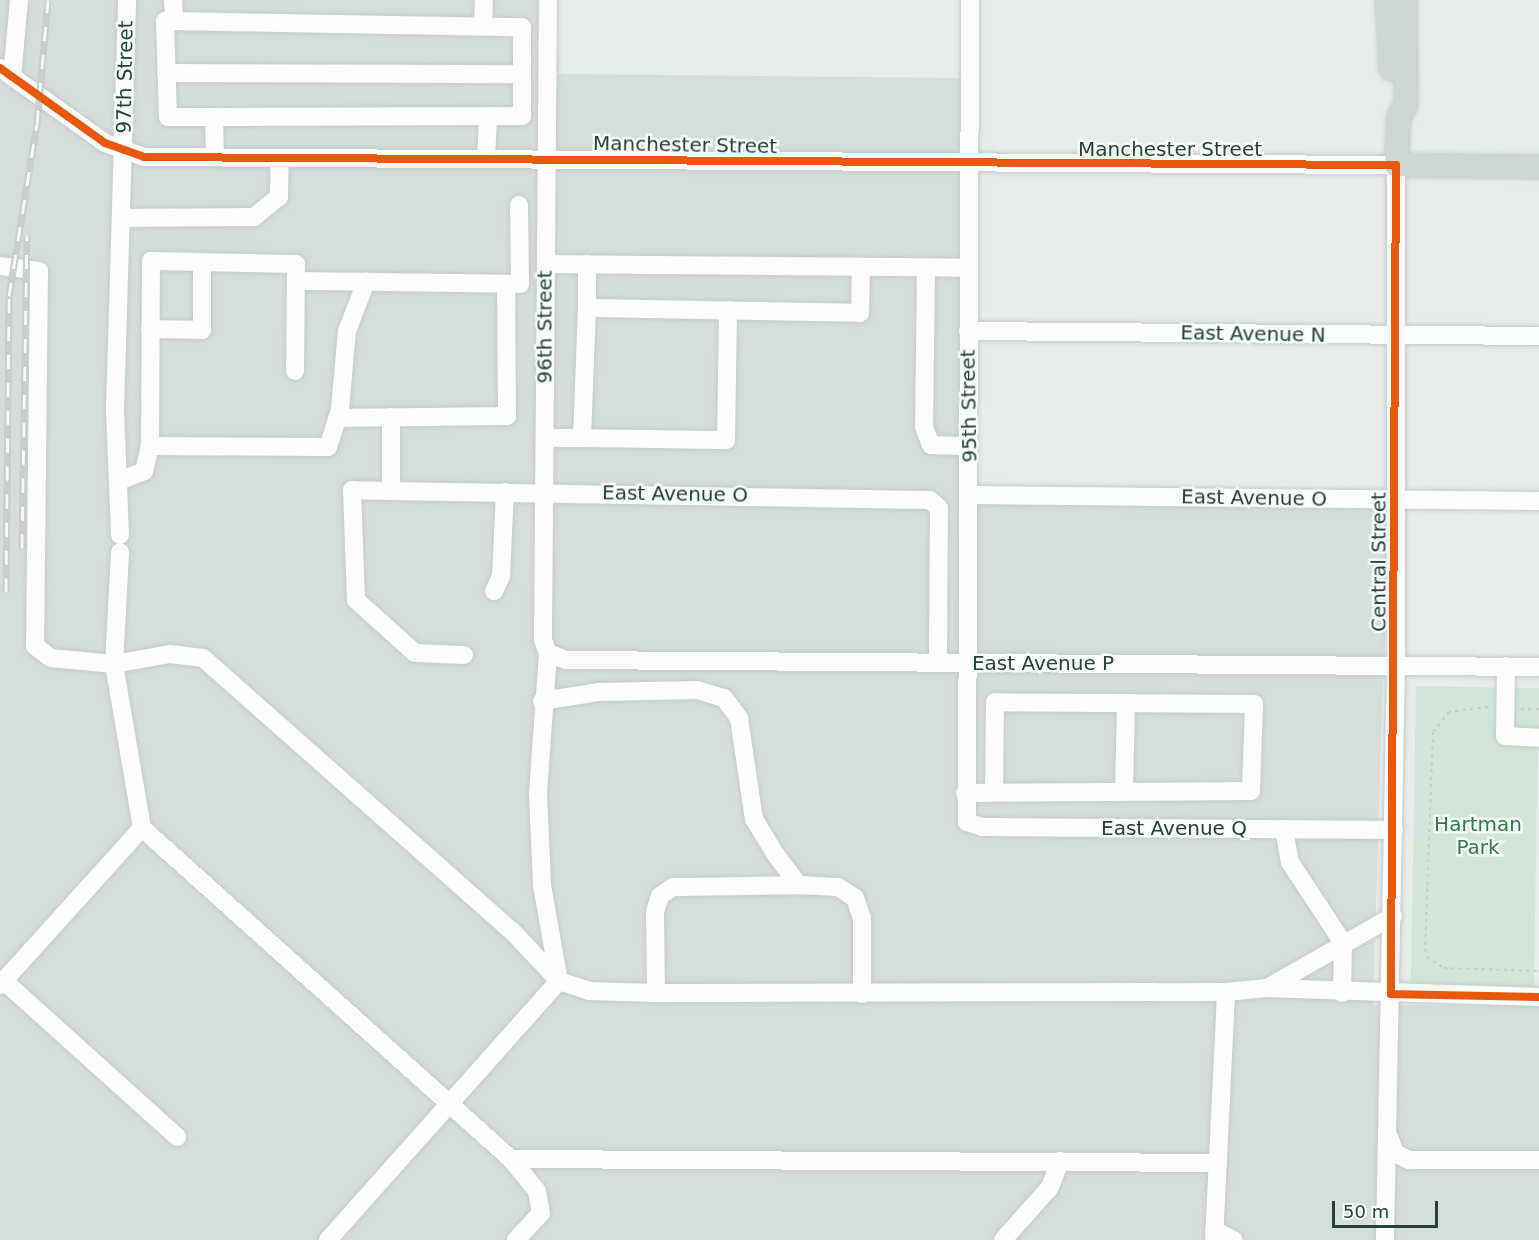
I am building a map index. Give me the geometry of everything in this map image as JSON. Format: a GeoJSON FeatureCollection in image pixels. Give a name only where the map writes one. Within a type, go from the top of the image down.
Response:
{"type":"FeatureCollection","features":[{"type":"Feature","properties":{"kind":"main road","name":"Central Street"},"geometry":{"type":"LineString","coordinates":[[1387,0],[1392,105],[1399,117]]}},
{"type":"Feature","properties":{"kind":"main road","name":"Central Street"},"geometry":{"type":"LineString","coordinates":[[1396,165],[1399,117],[1406,104],[1405,0]]}},
{"type":"Feature","properties":{"kind":"main road","name":"Manchester Street"},"geometry":{"type":"LineString","coordinates":[[1396,165],[1539,167]]}},
{"type":"Feature","properties":{"kind":"street"},"geometry":{"type":"LineString","coordinates":[[19,0],[6,73],[124,153]]}},
{"type":"Feature","properties":{"kind":"street","name":"97th Street"},"geometry":{"type":"LineString","coordinates":[[127,0],[115,454],[121,480],[120,543],[114,664],[142,828]]}},
{"type":"Feature","properties":{"kind":"street"},"geometry":{"type":"LineString","coordinates":[[173,0],[174,21]]}},
{"type":"Feature","properties":{"kind":"street"},"geometry":{"type":"LineString","coordinates":[[483,26],[484,0]]}},
{"type":"Feature","properties":{"kind":"street","name":"96th Street"},"geometry":{"type":"LineString","coordinates":[[548,0],[543,640],[548,653],[542,701],[542,885],[559,981]]}},
{"type":"Feature","properties":{"kind":"street","name":"95th Street"},"geometry":{"type":"LineString","coordinates":[[965,811],[965,663],[970,495],[968,268],[970,0]]}},
{"type":"Feature","properties":{"kind":"street"},"geometry":{"type":"LineString","coordinates":[[165,21],[483,26],[522,27],[522,116],[168,117],[165,21]]}},
{"type":"Feature","properties":{"kind":"street"},"geometry":{"type":"LineString","coordinates":[[166,74],[522,74]]}},
{"type":"Feature","properties":{"kind":"street"},"geometry":{"type":"LineString","coordinates":[[486,159],[488,116]]}},
{"type":"Feature","properties":{"kind":"street"},"geometry":{"type":"LineString","coordinates":[[214,117],[215,157]]}},
{"type":"Feature","properties":{"kind":"street","name":"Manchester Street"},"geometry":{"type":"LineString","coordinates":[[124,153],[215,157],[546,159],[969,166],[1396,165]]}},
{"type":"Feature","properties":{"kind":"street"},"geometry":{"type":"LineString","coordinates":[[122,218],[254,217],[279,197],[280,158]]}},
{"type":"Feature","properties":{"kind":"street","name":"Central Street"},"geometry":{"type":"LineString","coordinates":[[1385,1240],[1393,916],[1396,665],[1395,500],[1398,335],[1396,165]]}},
{"type":"Feature","properties":{"kind":"street"},"geometry":{"type":"LineString","coordinates":[[306,281],[520,284],[519,205]]}},
{"type":"Feature","properties":{"kind":"street"},"geometry":{"type":"LineString","coordinates":[[121,480],[144,471],[150,446],[151,261],[296,264],[295,371]]}},
{"type":"Feature","properties":{"kind":"street"},"geometry":{"type":"LineString","coordinates":[[150,329],[202,330],[202,262]]}},
{"type":"Feature","properties":{"kind":"street"},"geometry":{"type":"LineString","coordinates":[[546,264],[968,268]]}},
{"type":"Feature","properties":{"kind":"street"},"geometry":{"type":"LineString","coordinates":[[582,438],[587,264]]}},
{"type":"Feature","properties":{"kind":"street"},"geometry":{"type":"LineString","coordinates":[[0,266],[39,271],[34,646],[51,658],[114,664],[170,654],[202,658],[513,932],[559,981],[589,991],[656,993],[1226,992],[1267,988],[1342,993],[1539,996]]}},
{"type":"Feature","properties":{"kind":"street"},"geometry":{"type":"LineString","coordinates":[[587,308],[860,313],[861,267]]}},
{"type":"Feature","properties":{"kind":"street"},"geometry":{"type":"LineString","coordinates":[[926,268],[924,427],[931,445],[969,446]]}},
{"type":"Feature","properties":{"kind":"street"},"geometry":{"type":"LineString","coordinates":[[150,446],[328,447],[337,418],[347,331],[366,282]]}},
{"type":"Feature","properties":{"kind":"street"},"geometry":{"type":"LineString","coordinates":[[337,418],[507,416],[506,284]]}},
{"type":"Feature","properties":{"kind":"street"},"geometry":{"type":"LineString","coordinates":[[545,438],[726,440],[728,310]]}},
{"type":"Feature","properties":{"kind":"street","name":"East Avenue N"},"geometry":{"type":"LineString","coordinates":[[968,331],[1539,336]]}},
{"type":"Feature","properties":{"kind":"street"},"geometry":{"type":"LineString","coordinates":[[392,417],[399,491]]}},
{"type":"Feature","properties":{"kind":"street","name":"East Avenue O"},"geometry":{"type":"LineString","coordinates":[[464,655],[415,653],[356,600],[352,490],[897,496],[930,500],[939,508],[939,540]]}},
{"type":"Feature","properties":{"kind":"street"},"geometry":{"type":"LineString","coordinates":[[494,591],[501,576],[505,492]]}},
{"type":"Feature","properties":{"kind":"street","name":"East Avenue O"},"geometry":{"type":"LineString","coordinates":[[970,495],[1539,501]]}},
{"type":"Feature","properties":{"kind":"street"},"geometry":{"type":"LineString","coordinates":[[938,663],[939,540],[968,541]]}},
{"type":"Feature","properties":{"kind":"street","name":"East Avenue P"},"geometry":{"type":"LineString","coordinates":[[548,653],[566,660],[1539,667]]}},
{"type":"Feature","properties":{"kind":"street"},"geometry":{"type":"LineString","coordinates":[[1506,666],[1505,736],[1539,738]]}},
{"type":"Feature","properties":{"kind":"street"},"geometry":{"type":"LineString","coordinates":[[542,701],[598,692],[697,690],[724,698],[739,718],[754,819],[799,885]]}},
{"type":"Feature","properties":{"kind":"street"},"geometry":{"type":"LineString","coordinates":[[965,702],[1254,704],[1251,791],[965,793]]}},
{"type":"Feature","properties":{"kind":"street"},"geometry":{"type":"LineString","coordinates":[[994,792],[995,702]]}},
{"type":"Feature","properties":{"kind":"street"},"geometry":{"type":"LineString","coordinates":[[1124,791],[1126,703]]}},
{"type":"Feature","properties":{"kind":"street","name":"East Avenue Q"},"geometry":{"type":"LineString","coordinates":[[965,811],[967,822],[982,827],[1394,830]]}},
{"type":"Feature","properties":{"kind":"street"},"geometry":{"type":"LineString","coordinates":[[177,1137],[2,983],[142,828],[451,1102],[511,1159],[537,1191],[541,1213],[516,1240]]}},
{"type":"Feature","properties":{"kind":"street"},"geometry":{"type":"LineString","coordinates":[[1284,829],[1290,862],[1343,943],[1342,993]]}},
{"type":"Feature","properties":{"kind":"street"},"geometry":{"type":"LineString","coordinates":[[656,993],[655,912],[660,896],[674,887],[799,885],[838,887],[855,898],[862,918],[862,994]]}},
{"type":"Feature","properties":{"kind":"street"},"geometry":{"type":"LineString","coordinates":[[1267,988],[1393,916]]}},
{"type":"Feature","properties":{"kind":"street"},"geometry":{"type":"LineString","coordinates":[[328,1240],[559,981]]}},
{"type":"Feature","properties":{"kind":"street"},"geometry":{"type":"LineString","coordinates":[[1226,992],[1214,1235],[1234,1240]]}},
{"type":"Feature","properties":{"kind":"street"},"geometry":{"type":"LineString","coordinates":[[1388,1133],[1395,1153],[1409,1160],[1539,1160]]}},
{"type":"Feature","properties":{"kind":"street"},"geometry":{"type":"LineString","coordinates":[[511,1159],[1218,1162]]}},
{"type":"Feature","properties":{"kind":"street"},"geometry":{"type":"LineString","coordinates":[[1003,1240],[1050,1187],[1060,1161]]}},
{"type":"Feature","properties":{"kind":"path"},"geometry":{"type":"LineString","coordinates":[[1539,709],[1460,707],[1440,720],[1433,732],[1425,949],[1428,957],[1444,968],[1539,971]]}},
{"type":"Feature","properties":{"kind":"path"},"geometry":{"type":"LineString","coordinates":[[1527,710],[1527,715]]}},
{"type":"Feature","properties":{"kind":"shaded area"},"geometry":{"type":"Polygon","coordinates":[[[0,0],[556,0],[558,74],[976,78],[976,503],[1388,509],[1373,1005],[1539,1006],[1539,1240],[0,1240],[0,0]]]}},
{"type":"Feature","properties":{"kind":"green space","name":"Hartman Park"},"geometry":{"type":"Polygon","coordinates":[[[1416,686],[1539,688],[1534,986],[1411,984],[1416,686]]]}},
{"type":"Feature","properties":{"kind":"railway"},"geometry":{"type":"LineString","coordinates":[[6,592],[9,296],[37,124],[48,0]]}},
{"type":"Feature","properties":{"kind":"railway"},"geometry":{"type":"LineString","coordinates":[[22,548],[27,235]]}},
{"type":"Feature","properties":{"kind":"cycle path"},"geometry":{"type":"LineString","coordinates":[[0,68],[105,143],[144,157],[1396,165],[1391,994],[1539,997]]}}]}
